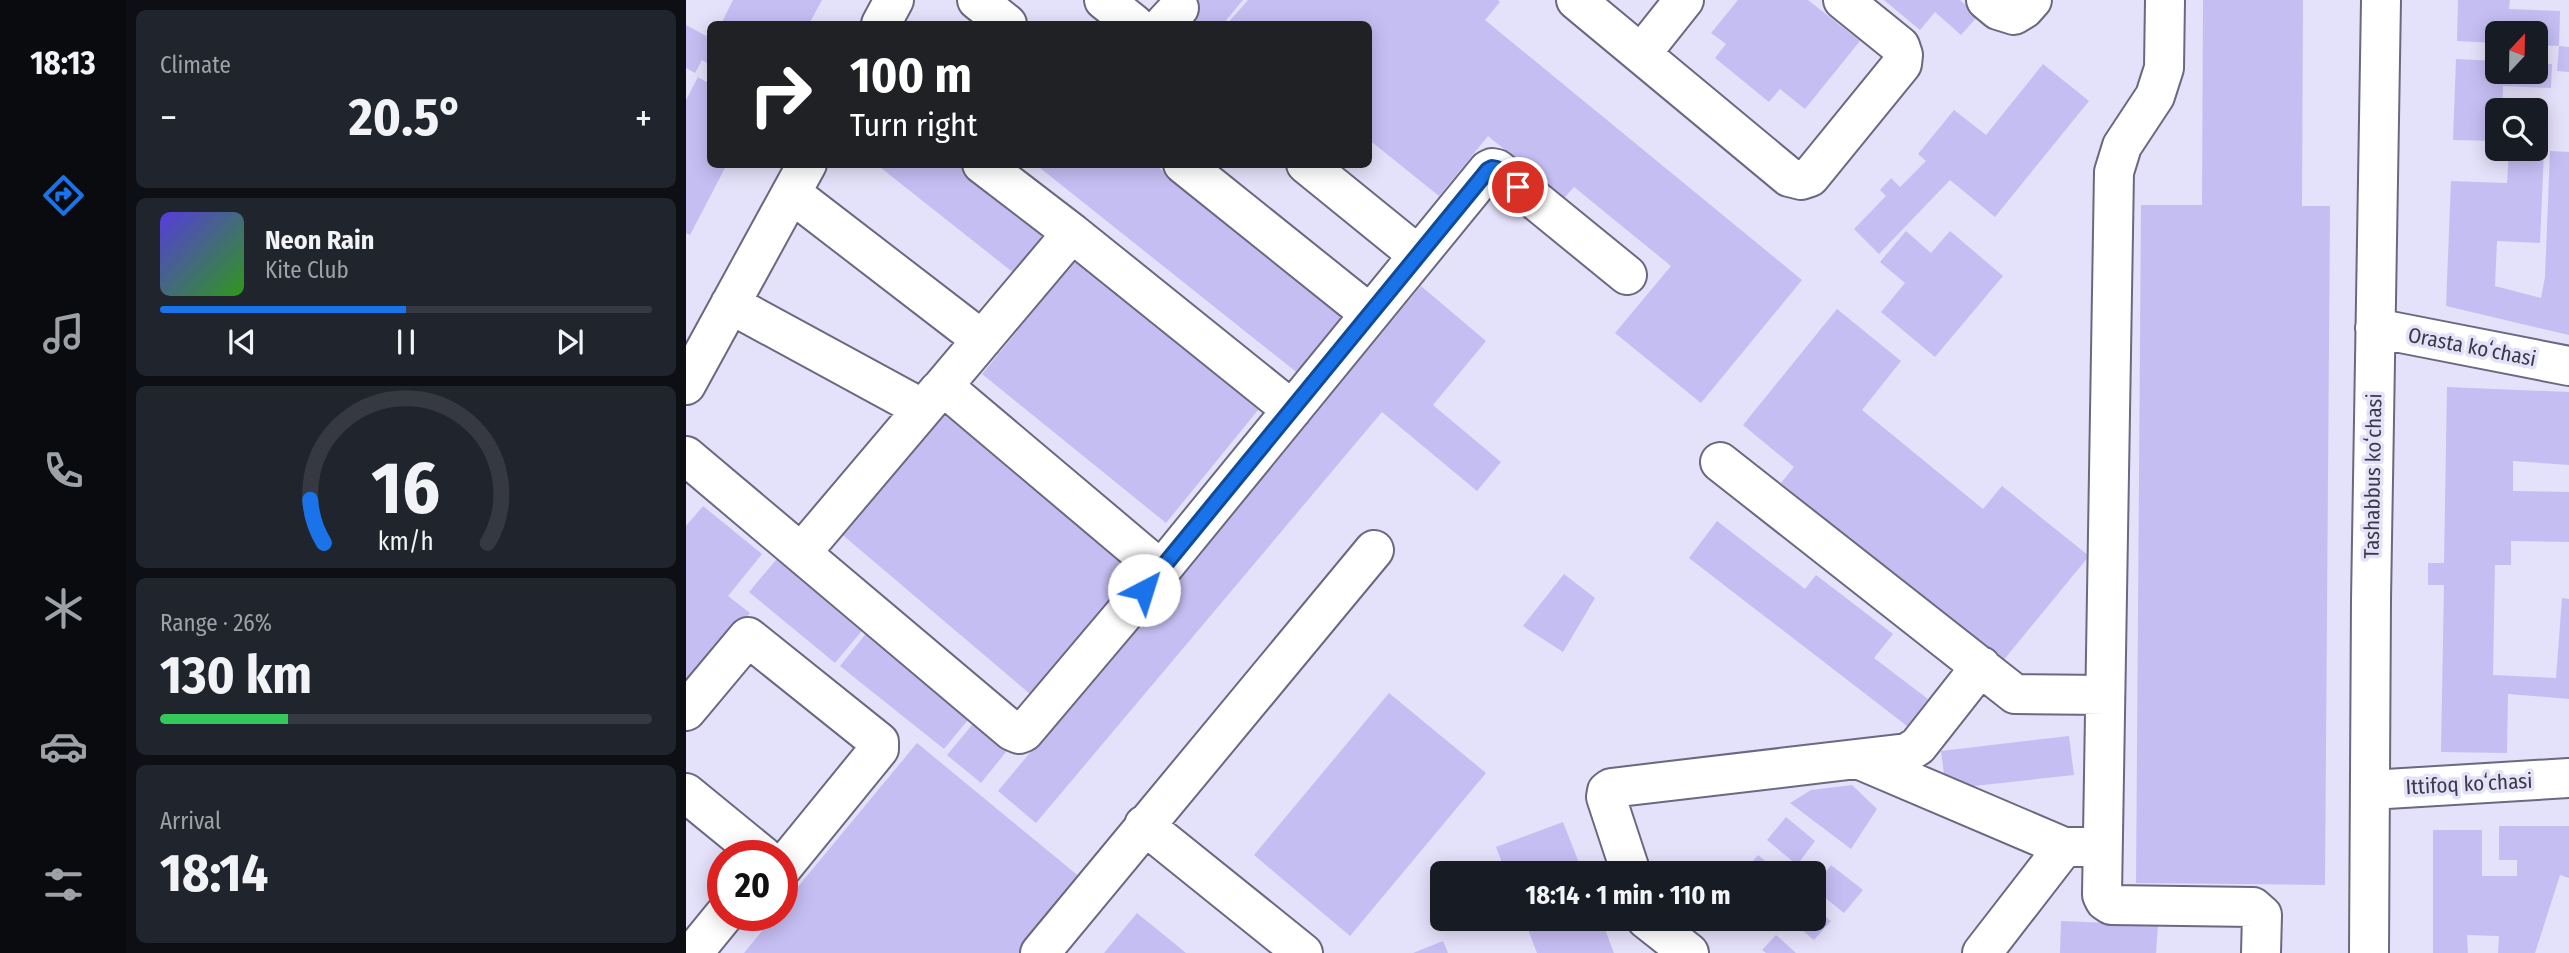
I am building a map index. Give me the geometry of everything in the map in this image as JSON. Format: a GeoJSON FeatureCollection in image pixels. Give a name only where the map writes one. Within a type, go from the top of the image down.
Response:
{"type":"FeatureCollection","features":[{"type":"Feature","properties":{"kind":"street"},"geometry":{"type":"LineString","coordinates":[[883,21],[894,0]]}},
{"type":"Feature","properties":{"kind":"street"},"geometry":{"type":"LineString","coordinates":[[977,0],[1003,21]]}},
{"type":"Feature","properties":{"kind":"street"},"geometry":{"type":"LineString","coordinates":[[1104,0],[1130,21]]}},
{"type":"Feature","properties":{"kind":"street"},"geometry":{"type":"LineString","coordinates":[[1576,0],[1789,177],[1801,180],[1810,177],[1902,64],[1900,46],[1843,0]]}},
{"type":"Feature","properties":{"kind":"street"},"geometry":{"type":"LineString","coordinates":[[1641,54],[1684,0]]}},
{"type":"Feature","properties":{"kind":"street"},"geometry":{"type":"LineString","coordinates":[[1986,0],[1998,10],[2014,15],[2032,0]]}},
{"type":"Feature","properties":{"kind":"street"},"geometry":{"type":"LineString","coordinates":[[2165,0],[2164,68],[2155,96],[2122,146],[2114,172],[2102,895],[2111,905],[2253,907],[2262,915],[2261,953]]}},
{"type":"Feature","properties":{"kind":"street","name":"Tashabbus koʻchasi"},"geometry":{"type":"LineString","coordinates":[[2369,953],[2381,0]]}},
{"type":"Feature","properties":{"kind":"street"},"geometry":{"type":"LineString","coordinates":[[987,168],[1292,410]]}},
{"type":"Feature","properties":{"kind":"street"},"geometry":{"type":"LineString","coordinates":[[1188,168],[1370,314]]}},
{"type":"Feature","properties":{"kind":"street"},"geometry":{"type":"LineString","coordinates":[[1311,168],[1418,255]]}},
{"type":"Feature","properties":{"kind":"street"},"geometry":{"type":"LineString","coordinates":[[686,456],[1012,731],[1019,734],[1024,732],[1161,570],[1492,168],[1497,169],[1627,275]]}},
{"type":"Feature","properties":{"kind":"street"},"geometry":{"type":"LineString","coordinates":[[686,386],[799,179],[982,340]]}},
{"type":"Feature","properties":{"kind":"street"},"geometry":{"type":"LineString","coordinates":[[801,553],[1072,233]]}},
{"type":"Feature","properties":{"kind":"street"},"geometry":{"type":"LineString","coordinates":[[730,304],[933,398],[1161,570]]}},
{"type":"Feature","properties":{"kind":"street","name":"Orasta koʻchasi"},"geometry":{"type":"LineString","coordinates":[[2375,328],[2569,366]]}},
{"type":"Feature","properties":{"kind":"street"},"geometry":{"type":"LineString","coordinates":[[1720,461],[2015,694],[2105,695]]}},
{"type":"Feature","properties":{"kind":"street"},"geometry":{"type":"LineString","coordinates":[[1040,953],[1374,550]]}},
{"type":"Feature","properties":{"kind":"street"},"geometry":{"type":"LineString","coordinates":[[686,711],[748,638],[752,638],[879,742],[879,749],[798,848]]}},
{"type":"Feature","properties":{"kind":"street"},"geometry":{"type":"LineString","coordinates":[[1627,861],[1605,797],[1611,788],[1913,751],[1981,666]]}},
{"type":"Feature","properties":{"kind":"street"},"geometry":{"type":"LineString","coordinates":[[1856,759],[2064,847],[2102,848]]}},
{"type":"Feature","properties":{"kind":"street","name":"Ittifoq koʻchasi"},"geometry":{"type":"LineString","coordinates":[[2370,790],[2569,778]]}},
{"type":"Feature","properties":{"kind":"street"},"geometry":{"type":"LineString","coordinates":[[686,793],[743,840]]}},
{"type":"Feature","properties":{"kind":"street"},"geometry":{"type":"LineString","coordinates":[[686,823],[707,840]]}},
{"type":"Feature","properties":{"kind":"street"},"geometry":{"type":"LineString","coordinates":[[1144,825],[1303,953]]}},
{"type":"Feature","properties":{"kind":"street"},"geometry":{"type":"LineString","coordinates":[[1982,953],[2064,847]]}},
{"type":"Feature","properties":{"kind":"street"},"geometry":{"type":"LineString","coordinates":[[1661,931],[1689,953]]}},
{"type":"Feature","properties":{"kind":"building"},"geometry":{"type":"Polygon","coordinates":[[[733,0],[822,0],[811,21],[722,21],[733,0]]]}},
{"type":"Feature","properties":{"kind":"building"},"geometry":{"type":"Polygon","coordinates":[[[1169,0],[1243,0],[1226,21],[1195,21],[1169,0]]]}},
{"type":"Feature","properties":{"kind":"building"},"geometry":{"type":"Polygon","coordinates":[[[1248,0],[1498,0],[1500,2],[1485,20],[1802,280],[1701,403],[1615,333],[1671,266],[1574,187],[1558,205],[1533,184],[1539,178],[1488,136],[1439,196],[1372,142],[1372,21],[1230,21],[1248,0]]]}},
{"type":"Feature","properties":{"kind":"building"},"geometry":{"type":"Polygon","coordinates":[[[1738,0],[1808,0],[1860,41],[1805,109],[1780,89],[1769,102],[1715,58],[1726,44],[1711,33],[1738,0]]]}},
{"type":"Feature","properties":{"kind":"building"},"geometry":{"type":"Polygon","coordinates":[[[1884,0],[1960,0],[1978,16],[1961,35],[1935,12],[1920,30],[1884,0]]]}},
{"type":"Feature","properties":{"kind":"building"},"geometry":{"type":"Polygon","coordinates":[[[2203,0],[2303,0],[2302,206],[2330,206],[2325,885],[2136,883],[2141,205],[2202,205],[2203,0]]]}},
{"type":"Feature","properties":{"kind":"building"},"geometry":{"type":"Polygon","coordinates":[[[2458,0],[2510,0],[2509,9],[2560,11],[2559,46],[2548,46],[2548,21],[2485,21],[2485,42],[2457,41],[2458,0]]]}},
{"type":"Feature","properties":{"kind":"building"},"geometry":{"type":"Polygon","coordinates":[[[686,25],[707,36],[707,63],[702,60],[695,73],[686,68],[686,25]]]}},
{"type":"Feature","properties":{"kind":"building"},"geometry":{"type":"Polygon","coordinates":[[[2559,46],[2569,47],[2569,72],[2557,71],[2559,46]]]}},
{"type":"Feature","properties":{"kind":"building"},"geometry":{"type":"Polygon","coordinates":[[[2456,59],[2485,60],[2485,84],[2548,84],[2548,64],[2552,64],[2551,88],[2503,86],[2502,98],[2485,98],[2485,141],[2453,140],[2456,59]]]}},
{"type":"Feature","properties":{"kind":"building"},"geometry":{"type":"Polygon","coordinates":[[[2043,64],[2089,101],[1995,217],[1950,180],[1879,254],[1854,229],[1886,196],[1880,190],[1891,178],[1900,187],[1926,161],[1918,154],[1954,110],[1986,135],[2043,64]]]}},
{"type":"Feature","properties":{"kind":"building"},"geometry":{"type":"Polygon","coordinates":[[[698,77],[707,82],[707,168],[725,168],[690,235],[686,233],[686,100],[698,77]]]}},
{"type":"Feature","properties":{"kind":"building"},"geometry":{"type":"Polygon","coordinates":[[[2550,151],[2569,152],[2569,335],[2446,306],[2451,181],[2507,183],[2508,161],[2544,161],[2540,243],[2497,241],[2495,286],[2541,298],[2545,277],[2550,151]]]}},
{"type":"Feature","properties":{"kind":"building"},"geometry":{"type":"Polygon","coordinates":[[[881,168],[977,168],[1052,228],[1015,274],[881,168]]]}},
{"type":"Feature","properties":{"kind":"building"},"geometry":{"type":"Polygon","coordinates":[[[1040,168],[1159,168],[1346,317],[1300,375],[1040,168]]]}},
{"type":"Feature","properties":{"kind":"building"},"geometry":{"type":"Polygon","coordinates":[[[1906,231],[1931,253],[1950,231],[2003,276],[1935,357],[1881,312],[1905,283],[1880,262],[1906,231]]]}},
{"type":"Feature","properties":{"kind":"building"},"geometry":{"type":"Polygon","coordinates":[[[1084,249],[1267,399],[1166,523],[982,374],[1084,249]]]}},
{"type":"Feature","properties":{"kind":"building"},"geometry":{"type":"Polygon","coordinates":[[[1421,286],[1486,341],[1433,405],[1501,462],[1477,491],[1382,412],[1036,823],[998,791],[1421,286]]]}},
{"type":"Feature","properties":{"kind":"building"},"geometry":{"type":"Polygon","coordinates":[[[1837,309],[1901,361],[1862,410],[1983,509],[2002,486],[2089,556],[2002,662],[1781,483],[1794,467],[1743,425],[1837,309]]]}},
{"type":"Feature","properties":{"kind":"building"},"geometry":{"type":"Polygon","coordinates":[[[2447,387],[2569,392],[2569,465],[2513,461],[2513,491],[2569,492],[2569,542],[2511,541],[2511,565],[2495,565],[2493,675],[2556,678],[2562,598],[2569,599],[2569,699],[2508,694],[2507,753],[2441,752],[2444,585],[2428,585],[2428,563],[2444,563],[2447,387]]]}},
{"type":"Feature","properties":{"kind":"building"},"geometry":{"type":"Polygon","coordinates":[[[945,406],[1137,569],[1030,694],[838,531],[945,406]]]}},
{"type":"Feature","properties":{"kind":"building"},"geometry":{"type":"Polygon","coordinates":[[[703,506],[762,554],[728,596],[750,613],[686,692],[686,526],[703,506]]]}},
{"type":"Feature","properties":{"kind":"building"},"geometry":{"type":"Polygon","coordinates":[[[1717,521],[1805,589],[1816,575],[1893,634],[1874,658],[1928,699],[1907,726],[1689,558],[1717,521]]]}},
{"type":"Feature","properties":{"kind":"building"},"geometry":{"type":"Polygon","coordinates":[[[780,555],[866,626],[835,663],[749,592],[780,555]]]}},
{"type":"Feature","properties":{"kind":"building"},"geometry":{"type":"Polygon","coordinates":[[[1564,574],[1595,598],[1563,652],[1523,626],[1564,574]]]}},
{"type":"Feature","properties":{"kind":"building"},"geometry":{"type":"Polygon","coordinates":[[[868,631],[972,715],[944,749],[840,666],[868,631]]]}},
{"type":"Feature","properties":{"kind":"building"},"geometry":{"type":"Polygon","coordinates":[[[1389,693],[1486,773],[1350,936],[1254,855],[1389,693]]]}},
{"type":"Feature","properties":{"kind":"building"},"geometry":{"type":"Polygon","coordinates":[[[977,719],[1010,747],[981,783],[947,755],[977,719]]]}},
{"type":"Feature","properties":{"kind":"building"},"geometry":{"type":"Polygon","coordinates":[[[2069,736],[2074,775],[1946,789],[1941,751],[2069,736]]]}},
{"type":"Feature","properties":{"kind":"building"},"geometry":{"type":"Polygon","coordinates":[[[917,743],[1081,878],[1019,953],[744,953],[762,931],[798,931],[798,887],[917,743]]]}},
{"type":"Feature","properties":{"kind":"building"},"geometry":{"type":"Polygon","coordinates":[[[1852,785],[1877,809],[1851,849],[1790,803],[1811,790],[1852,785]]]}},
{"type":"Feature","properties":{"kind":"building"},"geometry":{"type":"Polygon","coordinates":[[[1786,817],[1815,841],[1800,861],[1792,861],[1767,840],[1786,817]]]}},
{"type":"Feature","properties":{"kind":"building"},"geometry":{"type":"Polygon","coordinates":[[[1563,822],[1578,861],[1501,861],[1496,847],[1563,822]]]}},
{"type":"Feature","properties":{"kind":"building"},"geometry":{"type":"Polygon","coordinates":[[[2499,826],[2569,826],[2569,878],[2560,875],[2535,953],[2498,953],[2499,936],[2467,935],[2468,953],[2433,953],[2433,830],[2482,830],[2482,876],[2517,876],[2517,860],[2499,860],[2499,826]]]}},
{"type":"Feature","properties":{"kind":"building"},"geometry":{"type":"Polygon","coordinates":[[[1758,855],[1765,861],[1753,861],[1758,855]]]}},
{"type":"Feature","properties":{"kind":"building"},"geometry":{"type":"Polygon","coordinates":[[[1831,865],[1863,890],[1844,913],[1826,898],[1826,871],[1831,865]]]}},
{"type":"Feature","properties":{"kind":"building"},"geometry":{"type":"Polygon","coordinates":[[[1137,913],[1186,953],[1104,953],[1137,913]]]}},
{"type":"Feature","properties":{"kind":"building"},"geometry":{"type":"Polygon","coordinates":[[[2061,921],[2158,925],[2156,953],[2060,953],[2061,921]]]}},
{"type":"Feature","properties":{"kind":"building"},"geometry":{"type":"Polygon","coordinates":[[[1529,931],[1606,931],[1614,953],[1537,953],[1529,931]]]}},
{"type":"Feature","properties":{"kind":"building"},"geometry":{"type":"Polygon","coordinates":[[[1803,931],[1822,931],[1814,940],[1803,931]]]}},
{"type":"Feature","properties":{"kind":"building"},"geometry":{"type":"Polygon","coordinates":[[[1776,935],[1796,953],[1766,953],[1762,950],[1776,935]]]}},
{"type":"Feature","properties":{"kind":"building"},"geometry":{"type":"Polygon","coordinates":[[[1443,941],[1448,953],[1413,953],[1443,941]]]}},
{"type":"Feature","properties":{"kind":"route"},"geometry":{"type":"LineString","coordinates":[[1144,590],[1488,170],[1497,169],[1518,187]]}}]}
